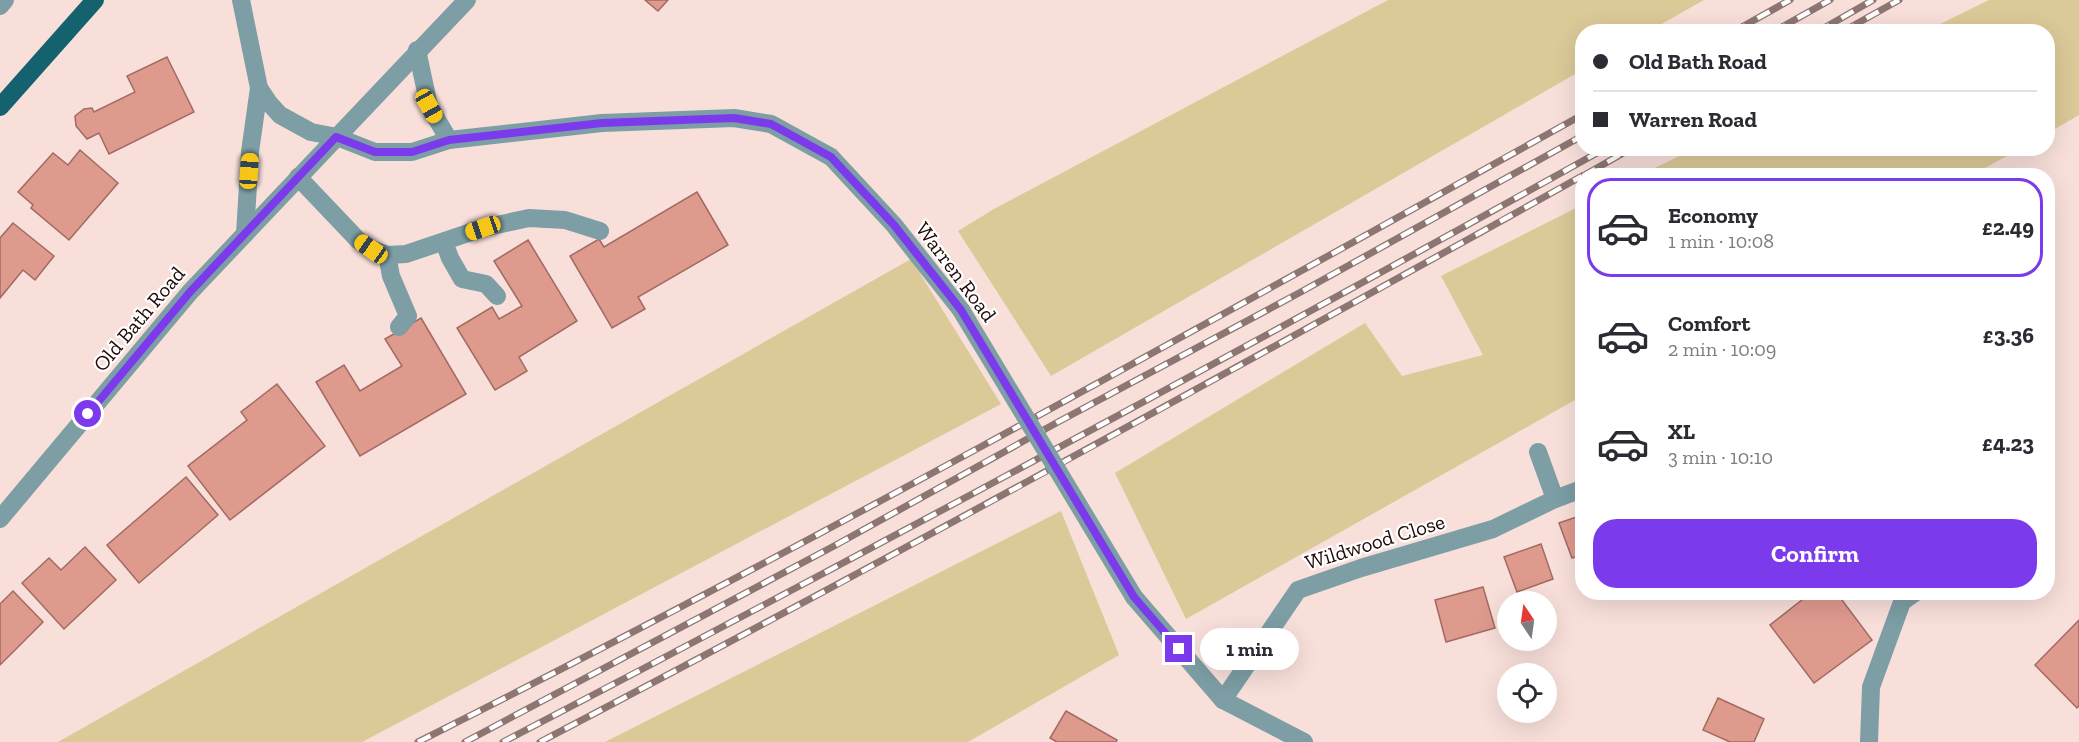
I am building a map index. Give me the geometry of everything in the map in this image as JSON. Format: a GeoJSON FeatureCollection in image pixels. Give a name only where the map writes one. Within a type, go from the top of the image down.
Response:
{"type":"FeatureCollection","features":[{"type":"Feature","properties":{"kind":"main road"},"geometry":{"type":"LineString","coordinates":[[0,107],[95,0]]}},
{"type":"Feature","properties":{"kind":"street"},"geometry":{"type":"LineString","coordinates":[[0,6],[4,0]]}},
{"type":"Feature","properties":{"kind":"street","name":"Warren Road"},"geometry":{"type":"LineString","coordinates":[[241,0],[259,88],[269,103],[287,119],[311,132],[336,137],[375,152],[412,152],[449,140],[602,123],[734,118],[771,124],[831,157],[894,225],[961,310],[1134,597],[1223,700],[1304,742]]}},
{"type":"Feature","properties":{"kind":"street","name":"Old Bath Road"},"geometry":{"type":"LineString","coordinates":[[0,519],[190,292],[467,0]]}},
{"type":"Feature","properties":{"kind":"street"},"geometry":{"type":"LineString","coordinates":[[417,51],[429,106],[449,140]]}},
{"type":"Feature","properties":{"kind":"street"},"geometry":{"type":"LineString","coordinates":[[245,234],[250,152],[259,88]]}},
{"type":"Feature","properties":{"kind":"street"},"geometry":{"type":"LineString","coordinates":[[298,177],[358,240],[371,249],[387,255],[406,254],[483,228],[529,218],[566,220],[600,231]]}},
{"type":"Feature","properties":{"kind":"street"},"geometry":{"type":"LineString","coordinates":[[444,242],[462,279],[486,284],[497,296]]}},
{"type":"Feature","properties":{"kind":"street"},"geometry":{"type":"LineString","coordinates":[[387,255],[391,276],[408,316],[399,327]]}},
{"type":"Feature","properties":{"kind":"street"},"geometry":{"type":"LineString","coordinates":[[1538,452],[1555,499]]}},
{"type":"Feature","properties":{"kind":"street","name":"Wildwood Close"},"geometry":{"type":"LineString","coordinates":[[1223,700],[1298,590],[1360,568],[1493,529],[1575,492]]}},
{"type":"Feature","properties":{"kind":"street"},"geometry":{"type":"LineString","coordinates":[[1869,742],[1871,687],[1902,602],[1905,600]]}},
{"type":"Feature","properties":{"kind":"shaded area"},"geometry":{"type":"Polygon","coordinates":[[[1388,0],[1704,0],[1661,24],[1575,24],[1575,74],[1051,376],[958,231],[994,209],[1388,0]]]}},
{"type":"Feature","properties":{"kind":"shaded area"},"geometry":{"type":"Polygon","coordinates":[[[1989,0],[2079,0],[2079,115],[2055,129],[2055,24],[1940,24],[1989,0]]]}},
{"type":"Feature","properties":{"kind":"shaded area"},"geometry":{"type":"Polygon","coordinates":[[[1679,156],[2007,156],[1985,168],[1655,168],[1679,156]]]}},
{"type":"Feature","properties":{"kind":"shaded area"},"geometry":{"type":"Polygon","coordinates":[[[1575,209],[1575,400],[1186,619],[1115,473],[1365,323],[1402,376],[1483,355],[1441,276],[1575,209]]]}},
{"type":"Feature","properties":{"kind":"shaded area"},"geometry":{"type":"Polygon","coordinates":[[[911,259],[1001,404],[362,742],[58,742],[911,259]]]}},
{"type":"Feature","properties":{"kind":"shaded area"},"geometry":{"type":"Polygon","coordinates":[[[1061,511],[1119,655],[968,742],[605,742],[1061,511]]]}},
{"type":"Feature","properties":{"kind":"building"},"geometry":{"type":"Polygon","coordinates":[[[645,0],[668,0],[658,11],[645,0]]]}},
{"type":"Feature","properties":{"kind":"building"},"geometry":{"type":"Polygon","coordinates":[[[167,57],[194,112],[109,154],[99,133],[87,139],[76,126],[75,116],[84,109],[92,108],[94,112],[135,92],[127,76],[167,57]]]}},
{"type":"Feature","properties":{"kind":"building"},"geometry":{"type":"Polygon","coordinates":[[[80,150],[118,183],[69,240],[31,208],[33,205],[18,192],[53,153],[68,165],[80,150]]]}},
{"type":"Feature","properties":{"kind":"building"},"geometry":{"type":"Polygon","coordinates":[[[697,192],[728,245],[638,297],[645,309],[612,328],[570,256],[599,239],[604,247],[697,192]]]}},
{"type":"Feature","properties":{"kind":"building"},"geometry":{"type":"Polygon","coordinates":[[[13,223],[54,256],[35,280],[23,270],[0,298],[0,238],[13,223]]]}},
{"type":"Feature","properties":{"kind":"building"},"geometry":{"type":"Polygon","coordinates":[[[528,240],[577,321],[519,357],[527,371],[495,390],[457,328],[492,307],[499,319],[522,306],[494,261],[528,240]]]}},
{"type":"Feature","properties":{"kind":"building"},"geometry":{"type":"Polygon","coordinates":[[[421,318],[466,394],[360,456],[316,382],[344,365],[360,391],[402,366],[385,339],[421,318]]]}},
{"type":"Feature","properties":{"kind":"building"},"geometry":{"type":"Polygon","coordinates":[[[277,384],[325,446],[230,520],[188,466],[247,420],[241,412],[277,384]]]}},
{"type":"Feature","properties":{"kind":"building"},"geometry":{"type":"Polygon","coordinates":[[[186,477],[218,515],[139,583],[107,545],[186,477]]]}},
{"type":"Feature","properties":{"kind":"building"},"geometry":{"type":"Polygon","coordinates":[[[1575,517],[1575,557],[1572,558],[1559,523],[1575,517]]]}},
{"type":"Feature","properties":{"kind":"building"},"geometry":{"type":"Polygon","coordinates":[[[1541,544],[1553,579],[1517,591],[1504,557],[1541,544]]]}},
{"type":"Feature","properties":{"kind":"building"},"geometry":{"type":"Polygon","coordinates":[[[85,547],[116,580],[64,629],[22,583],[49,558],[61,570],[85,547]]]}},
{"type":"Feature","properties":{"kind":"building"},"geometry":{"type":"Polygon","coordinates":[[[1483,587],[1495,628],[1446,642],[1435,600],[1483,587]]]}},
{"type":"Feature","properties":{"kind":"building"},"geometry":{"type":"Polygon","coordinates":[[[13,591],[43,622],[0,665],[0,604],[13,591]]]}},
{"type":"Feature","properties":{"kind":"building"},"geometry":{"type":"Polygon","coordinates":[[[1802,600],[1842,600],[1872,640],[1814,683],[1770,625],[1802,600]]]}},
{"type":"Feature","properties":{"kind":"building"},"geometry":{"type":"Polygon","coordinates":[[[2079,620],[2079,706],[2077,708],[2035,665],[2079,620]]]}},
{"type":"Feature","properties":{"kind":"building"},"geometry":{"type":"Polygon","coordinates":[[[1718,698],[1764,719],[1754,742],[1730,742],[1703,730],[1718,698]]]}},
{"type":"Feature","properties":{"kind":"building"},"geometry":{"type":"Polygon","coordinates":[[[1066,711],[1117,740],[1116,742],[1057,742],[1050,738],[1066,711]]]}},
{"type":"Feature","properties":{"kind":"railway"},"geometry":{"type":"LineString","coordinates":[[1747,24],[1790,0]]}},
{"type":"Feature","properties":{"kind":"railway"},"geometry":{"type":"LineString","coordinates":[[1787,24],[1830,0]]}},
{"type":"Feature","properties":{"kind":"railway"},"geometry":{"type":"LineString","coordinates":[[1831,24],[1873,0]]}},
{"type":"Feature","properties":{"kind":"railway"},"geometry":{"type":"LineString","coordinates":[[1856,24],[1899,0]]}},
{"type":"Feature","properties":{"kind":"railway"},"geometry":{"type":"LineString","coordinates":[[418,742],[858,513],[1575,119]]}},
{"type":"Feature","properties":{"kind":"railway"},"geometry":{"type":"LineString","coordinates":[[465,742],[834,546],[1575,140]]}},
{"type":"Feature","properties":{"kind":"railway"},"geometry":{"type":"LineString","coordinates":[[503,742],[1056,449],[1591,156]]}},
{"type":"Feature","properties":{"kind":"railway"},"geometry":{"type":"LineString","coordinates":[[1597,168],[1618,156]]}},
{"type":"Feature","properties":{"kind":"railway"},"geometry":{"type":"LineString","coordinates":[[540,742],[1063,462],[1575,180]]}},
{"type":"Feature","properties":{"kind":"route"},"geometry":{"type":"LineString","coordinates":[[88,414],[190,292],[336,137],[375,152],[412,152],[449,140],[602,123],[734,118],[771,124],[831,157],[894,225],[961,310],[1134,597],[1179,649]]}}]}
